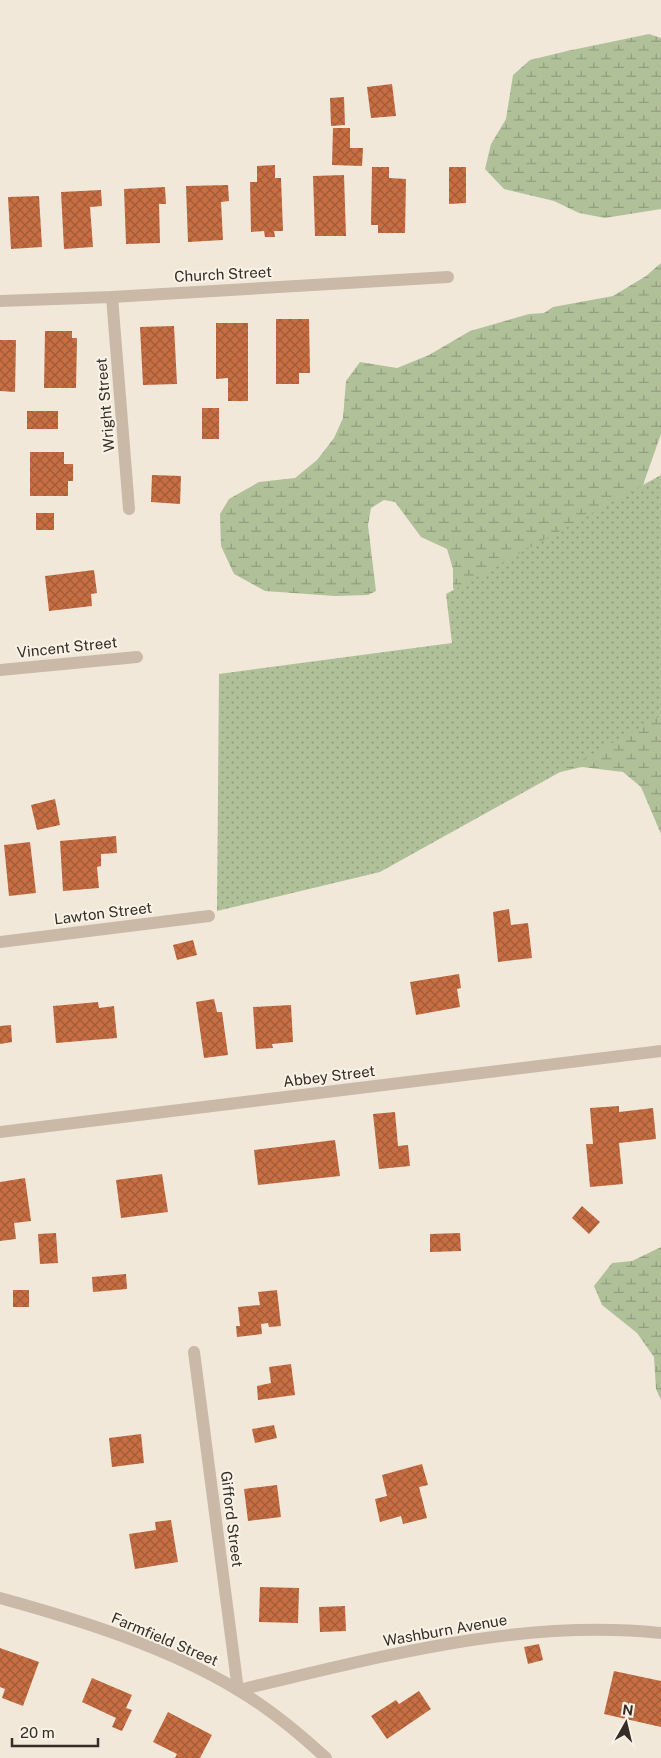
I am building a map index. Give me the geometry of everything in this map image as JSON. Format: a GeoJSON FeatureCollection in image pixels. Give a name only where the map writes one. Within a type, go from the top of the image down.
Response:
{"type":"FeatureCollection","features":[{"type":"Feature","properties":{"kind":"street","name":"Church Street"},"geometry":{"type":"LineString","coordinates":[[0,301],[112,297],[448,277]]}},
{"type":"Feature","properties":{"kind":"street","name":"Wright Street"},"geometry":{"type":"LineString","coordinates":[[112,297],[129,509]]}},
{"type":"Feature","properties":{"kind":"street","name":"Vincent Street"},"geometry":{"type":"LineString","coordinates":[[0,670],[137,657]]}},
{"type":"Feature","properties":{"kind":"street","name":"Lawton Street"},"geometry":{"type":"LineString","coordinates":[[0,942],[209,916]]}},
{"type":"Feature","properties":{"kind":"street","name":"Abbey Street"},"geometry":{"type":"LineString","coordinates":[[0,1132],[661,1051]]}},
{"type":"Feature","properties":{"kind":"street","name":"Gifford Street"},"geometry":{"type":"LineString","coordinates":[[194,1352],[238,1690]]}},
{"type":"Feature","properties":{"kind":"street","name":"Farmfield Street"},"geometry":{"type":"LineString","coordinates":[[0,1598],[83,1623],[189,1664],[238,1690],[268,1710],[326,1758]]}},
{"type":"Feature","properties":{"kind":"street","name":"Washburn Avenue"},"geometry":{"type":"LineString","coordinates":[[238,1690],[432,1646],[500,1636],[553,1630],[597,1629],[661,1633]]}},
{"type":"Feature","properties":{"kind":"green space"},"geometry":{"type":"Polygon","coordinates":[[[649,34],[661,38],[661,209],[605,218],[579,213],[554,201],[504,189],[485,169],[491,144],[506,119],[513,75],[530,60],[649,34]]]}},
{"type":"Feature","properties":{"kind":"green space"},"geometry":{"type":"Polygon","coordinates":[[[661,263],[661,434],[643,485],[633,498],[459,598],[453,588],[453,569],[447,549],[421,537],[395,502],[384,500],[371,508],[368,525],[376,591],[368,595],[335,596],[265,591],[234,574],[221,546],[220,514],[229,499],[259,482],[295,478],[317,460],[334,438],[343,418],[346,381],[360,362],[397,368],[429,355],[470,331],[529,314],[544,313],[553,307],[613,296],[646,276],[661,263]]]}},
{"type":"Feature","properties":{"kind":"green space"},"geometry":{"type":"Polygon","coordinates":[[[661,475],[661,716],[380,872],[217,911],[219,674],[452,643],[446,594],[661,475]]]}},
{"type":"Feature","properties":{"kind":"green space"},"geometry":{"type":"Polygon","coordinates":[[[661,664],[661,834],[641,787],[623,772],[582,767],[556,773],[661,664]]]}},
{"type":"Feature","properties":{"kind":"green space"},"geometry":{"type":"Polygon","coordinates":[[[661,1247],[661,1400],[656,1389],[654,1357],[637,1333],[602,1305],[594,1286],[612,1263],[632,1261],[661,1247]]]}},
{"type":"Feature","properties":{"kind":"building"},"geometry":{"type":"Polygon","coordinates":[[[392,84],[396,116],[371,118],[367,87],[392,84]]]}},
{"type":"Feature","properties":{"kind":"building"},"geometry":{"type":"Polygon","coordinates":[[[344,97],[345,125],[331,126],[330,98],[344,97]]]}},
{"type":"Feature","properties":{"kind":"building"},"geometry":{"type":"Polygon","coordinates":[[[333,128],[350,128],[350,148],[363,148],[362,166],[332,165],[333,128]]]}},
{"type":"Feature","properties":{"kind":"building"},"geometry":{"type":"Polygon","coordinates":[[[275,165],[275,178],[281,178],[283,231],[274,231],[275,237],[265,237],[264,231],[251,232],[250,182],[257,182],[257,166],[275,165]]]}},
{"type":"Feature","properties":{"kind":"building"},"geometry":{"type":"Polygon","coordinates":[[[372,167],[389,167],[389,178],[406,179],[405,233],[378,233],[378,225],[371,225],[372,167]]]}},
{"type":"Feature","properties":{"kind":"building"},"geometry":{"type":"Polygon","coordinates":[[[449,167],[466,167],[466,203],[449,204],[449,167]]]}},
{"type":"Feature","properties":{"kind":"building"},"geometry":{"type":"Polygon","coordinates":[[[344,175],[346,236],[315,236],[313,176],[344,175]]]}},
{"type":"Feature","properties":{"kind":"building"},"geometry":{"type":"Polygon","coordinates":[[[228,185],[229,201],[221,202],[223,240],[188,242],[186,186],[228,185]]]}},
{"type":"Feature","properties":{"kind":"building"},"geometry":{"type":"Polygon","coordinates":[[[165,187],[166,204],[159,204],[160,243],[126,244],[124,189],[165,187]]]}},
{"type":"Feature","properties":{"kind":"building"},"geometry":{"type":"Polygon","coordinates":[[[101,190],[102,206],[90,207],[93,247],[64,249],[61,192],[101,190]]]}},
{"type":"Feature","properties":{"kind":"building"},"geometry":{"type":"Polygon","coordinates":[[[39,196],[42,247],[11,249],[8,197],[39,196]]]}},
{"type":"Feature","properties":{"kind":"building"},"geometry":{"type":"Polygon","coordinates":[[[276,319],[309,319],[310,373],[299,373],[299,384],[276,384],[276,319]]]}},
{"type":"Feature","properties":{"kind":"building"},"geometry":{"type":"Polygon","coordinates":[[[216,323],[248,323],[248,401],[228,401],[228,378],[216,379],[216,323]]]}},
{"type":"Feature","properties":{"kind":"building"},"geometry":{"type":"Polygon","coordinates":[[[174,326],[177,384],[143,385],[140,327],[174,326]]]}},
{"type":"Feature","properties":{"kind":"building"},"geometry":{"type":"Polygon","coordinates":[[[45,331],[72,331],[72,338],[77,338],[76,388],[44,388],[45,331]]]}},
{"type":"Feature","properties":{"kind":"building"},"geometry":{"type":"Polygon","coordinates":[[[0,340],[16,340],[15,392],[0,391],[0,340]]]}},
{"type":"Feature","properties":{"kind":"building"},"geometry":{"type":"Polygon","coordinates":[[[202,408],[219,408],[219,439],[202,439],[202,408]]]}},
{"type":"Feature","properties":{"kind":"building"},"geometry":{"type":"Polygon","coordinates":[[[27,411],[58,411],[58,429],[27,429],[27,411]]]}},
{"type":"Feature","properties":{"kind":"building"},"geometry":{"type":"Polygon","coordinates":[[[30,452],[64,452],[64,464],[73,464],[73,481],[68,481],[68,496],[30,496],[30,452]]]}},
{"type":"Feature","properties":{"kind":"building"},"geometry":{"type":"Polygon","coordinates":[[[152,475],[181,476],[180,504],[151,502],[152,475]]]}},
{"type":"Feature","properties":{"kind":"building"},"geometry":{"type":"Polygon","coordinates":[[[36,513],[54,513],[54,530],[36,530],[36,513]]]}},
{"type":"Feature","properties":{"kind":"building"},"geometry":{"type":"Polygon","coordinates":[[[94,570],[97,593],[91,594],[92,606],[49,611],[45,576],[94,570]]]}},
{"type":"Feature","properties":{"kind":"building"},"geometry":{"type":"Polygon","coordinates":[[[55,799],[60,825],[37,830],[31,805],[55,799]]]}},
{"type":"Feature","properties":{"kind":"building"},"geometry":{"type":"Polygon","coordinates":[[[116,836],[117,853],[101,854],[101,866],[97,867],[99,888],[63,891],[60,841],[116,836]]]}},
{"type":"Feature","properties":{"kind":"building"},"geometry":{"type":"Polygon","coordinates":[[[30,842],[36,893],[9,896],[4,845],[30,842]]]}},
{"type":"Feature","properties":{"kind":"building"},"geometry":{"type":"Polygon","coordinates":[[[509,909],[511,925],[528,923],[532,958],[498,962],[493,912],[509,909]]]}},
{"type":"Feature","properties":{"kind":"building"},"geometry":{"type":"Polygon","coordinates":[[[193,940],[197,955],[177,960],[173,945],[193,940]]]}},
{"type":"Feature","properties":{"kind":"building"},"geometry":{"type":"Polygon","coordinates":[[[459,974],[461,988],[457,989],[460,1007],[416,1015],[410,982],[459,974]]]}},
{"type":"Feature","properties":{"kind":"building"},"geometry":{"type":"Polygon","coordinates":[[[214,999],[217,1012],[222,1012],[228,1055],[204,1058],[196,1002],[214,999]]]}},
{"type":"Feature","properties":{"kind":"building"},"geometry":{"type":"Polygon","coordinates":[[[98,1002],[99,1008],[114,1006],[117,1038],[56,1043],[53,1006],[98,1002]]]}},
{"type":"Feature","properties":{"kind":"building"},"geometry":{"type":"Polygon","coordinates":[[[291,1005],[293,1042],[272,1044],[273,1048],[256,1049],[253,1007],[291,1005]]]}},
{"type":"Feature","properties":{"kind":"building"},"geometry":{"type":"Polygon","coordinates":[[[11,1025],[12,1042],[0,1044],[0,1026],[11,1025]]]}},
{"type":"Feature","properties":{"kind":"building"},"geometry":{"type":"Polygon","coordinates":[[[619,1106],[619,1112],[653,1108],[656,1139],[619,1143],[623,1184],[590,1187],[586,1144],[593,1144],[590,1108],[619,1106]]]}},
{"type":"Feature","properties":{"kind":"building"},"geometry":{"type":"Polygon","coordinates":[[[395,1112],[398,1146],[408,1145],[410,1166],[379,1169],[373,1114],[395,1112]]]}},
{"type":"Feature","properties":{"kind":"building"},"geometry":{"type":"Polygon","coordinates":[[[335,1140],[340,1176],[258,1185],[254,1150],[335,1140]]]}},
{"type":"Feature","properties":{"kind":"building"},"geometry":{"type":"Polygon","coordinates":[[[162,1174],[168,1212],[121,1218],[116,1180],[162,1174]]]}},
{"type":"Feature","properties":{"kind":"building"},"geometry":{"type":"Polygon","coordinates":[[[25,1178],[31,1221],[14,1223],[16,1239],[0,1241],[0,1182],[25,1178]]]}},
{"type":"Feature","properties":{"kind":"building"},"geometry":{"type":"Polygon","coordinates":[[[582,1206],[600,1222],[589,1234],[572,1218],[582,1206]]]}},
{"type":"Feature","properties":{"kind":"building"},"geometry":{"type":"Polygon","coordinates":[[[56,1233],[58,1263],[40,1264],[38,1234],[56,1233]]]}},
{"type":"Feature","properties":{"kind":"building"},"geometry":{"type":"Polygon","coordinates":[[[460,1233],[461,1251],[430,1252],[430,1234],[460,1233]]]}},
{"type":"Feature","properties":{"kind":"building"},"geometry":{"type":"Polygon","coordinates":[[[126,1274],[127,1289],[93,1292],[92,1277],[126,1274]]]}},
{"type":"Feature","properties":{"kind":"building"},"geometry":{"type":"Polygon","coordinates":[[[13,1290],[29,1290],[29,1307],[13,1307],[13,1290]]]}},
{"type":"Feature","properties":{"kind":"building"},"geometry":{"type":"Polygon","coordinates":[[[277,1290],[281,1326],[269,1327],[268,1323],[261,1324],[262,1334],[237,1337],[236,1326],[240,1326],[238,1307],[260,1305],[258,1292],[277,1290]]]}},
{"type":"Feature","properties":{"kind":"building"},"geometry":{"type":"Polygon","coordinates":[[[291,1364],[295,1395],[258,1400],[257,1386],[271,1383],[269,1367],[291,1364]]]}},
{"type":"Feature","properties":{"kind":"building"},"geometry":{"type":"Polygon","coordinates":[[[274,1425],[277,1438],[255,1443],[252,1429],[274,1425]]]}},
{"type":"Feature","properties":{"kind":"building"},"geometry":{"type":"Polygon","coordinates":[[[141,1434],[144,1463],[112,1467],[109,1438],[141,1434]]]}},
{"type":"Feature","properties":{"kind":"building"},"geometry":{"type":"Polygon","coordinates":[[[422,1464],[428,1485],[419,1487],[427,1518],[403,1524],[401,1516],[380,1522],[375,1499],[387,1496],[382,1475],[422,1464]]]}},
{"type":"Feature","properties":{"kind":"building"},"geometry":{"type":"Polygon","coordinates":[[[277,1485],[281,1517],[248,1521],[244,1489],[277,1485]]]}},
{"type":"Feature","properties":{"kind":"building"},"geometry":{"type":"Polygon","coordinates":[[[171,1520],[178,1562],[135,1569],[129,1534],[156,1530],[155,1522],[171,1520]]]}},
{"type":"Feature","properties":{"kind":"building"},"geometry":{"type":"Polygon","coordinates":[[[260,1587],[299,1588],[298,1623],[259,1622],[260,1587]]]}},
{"type":"Feature","properties":{"kind":"building"},"geometry":{"type":"Polygon","coordinates":[[[345,1606],[346,1631],[320,1632],[319,1607],[345,1606]]]}},
{"type":"Feature","properties":{"kind":"building"},"geometry":{"type":"Polygon","coordinates":[[[539,1644],[543,1660],[528,1664],[524,1647],[539,1644]]]}},
{"type":"Feature","properties":{"kind":"building"},"geometry":{"type":"Polygon","coordinates":[[[0,1648],[39,1662],[23,1706],[2,1698],[5,1689],[0,1687],[0,1648]]]}},
{"type":"Feature","properties":{"kind":"building"},"geometry":{"type":"Polygon","coordinates":[[[614,1671],[661,1681],[661,1727],[604,1714],[614,1671]]]}},
{"type":"Feature","properties":{"kind":"building"},"geometry":{"type":"Polygon","coordinates":[[[92,1678],[132,1695],[126,1708],[132,1710],[122,1731],[112,1727],[116,1718],[82,1702],[92,1678]]]}},
{"type":"Feature","properties":{"kind":"building"},"geometry":{"type":"Polygon","coordinates":[[[419,1691],[431,1709],[387,1739],[371,1716],[396,1700],[399,1704],[419,1691]]]}},
{"type":"Feature","properties":{"kind":"building"},"geometry":{"type":"Polygon","coordinates":[[[168,1712],[212,1735],[200,1758],[175,1758],[177,1754],[153,1742],[168,1712]]]}}]}
